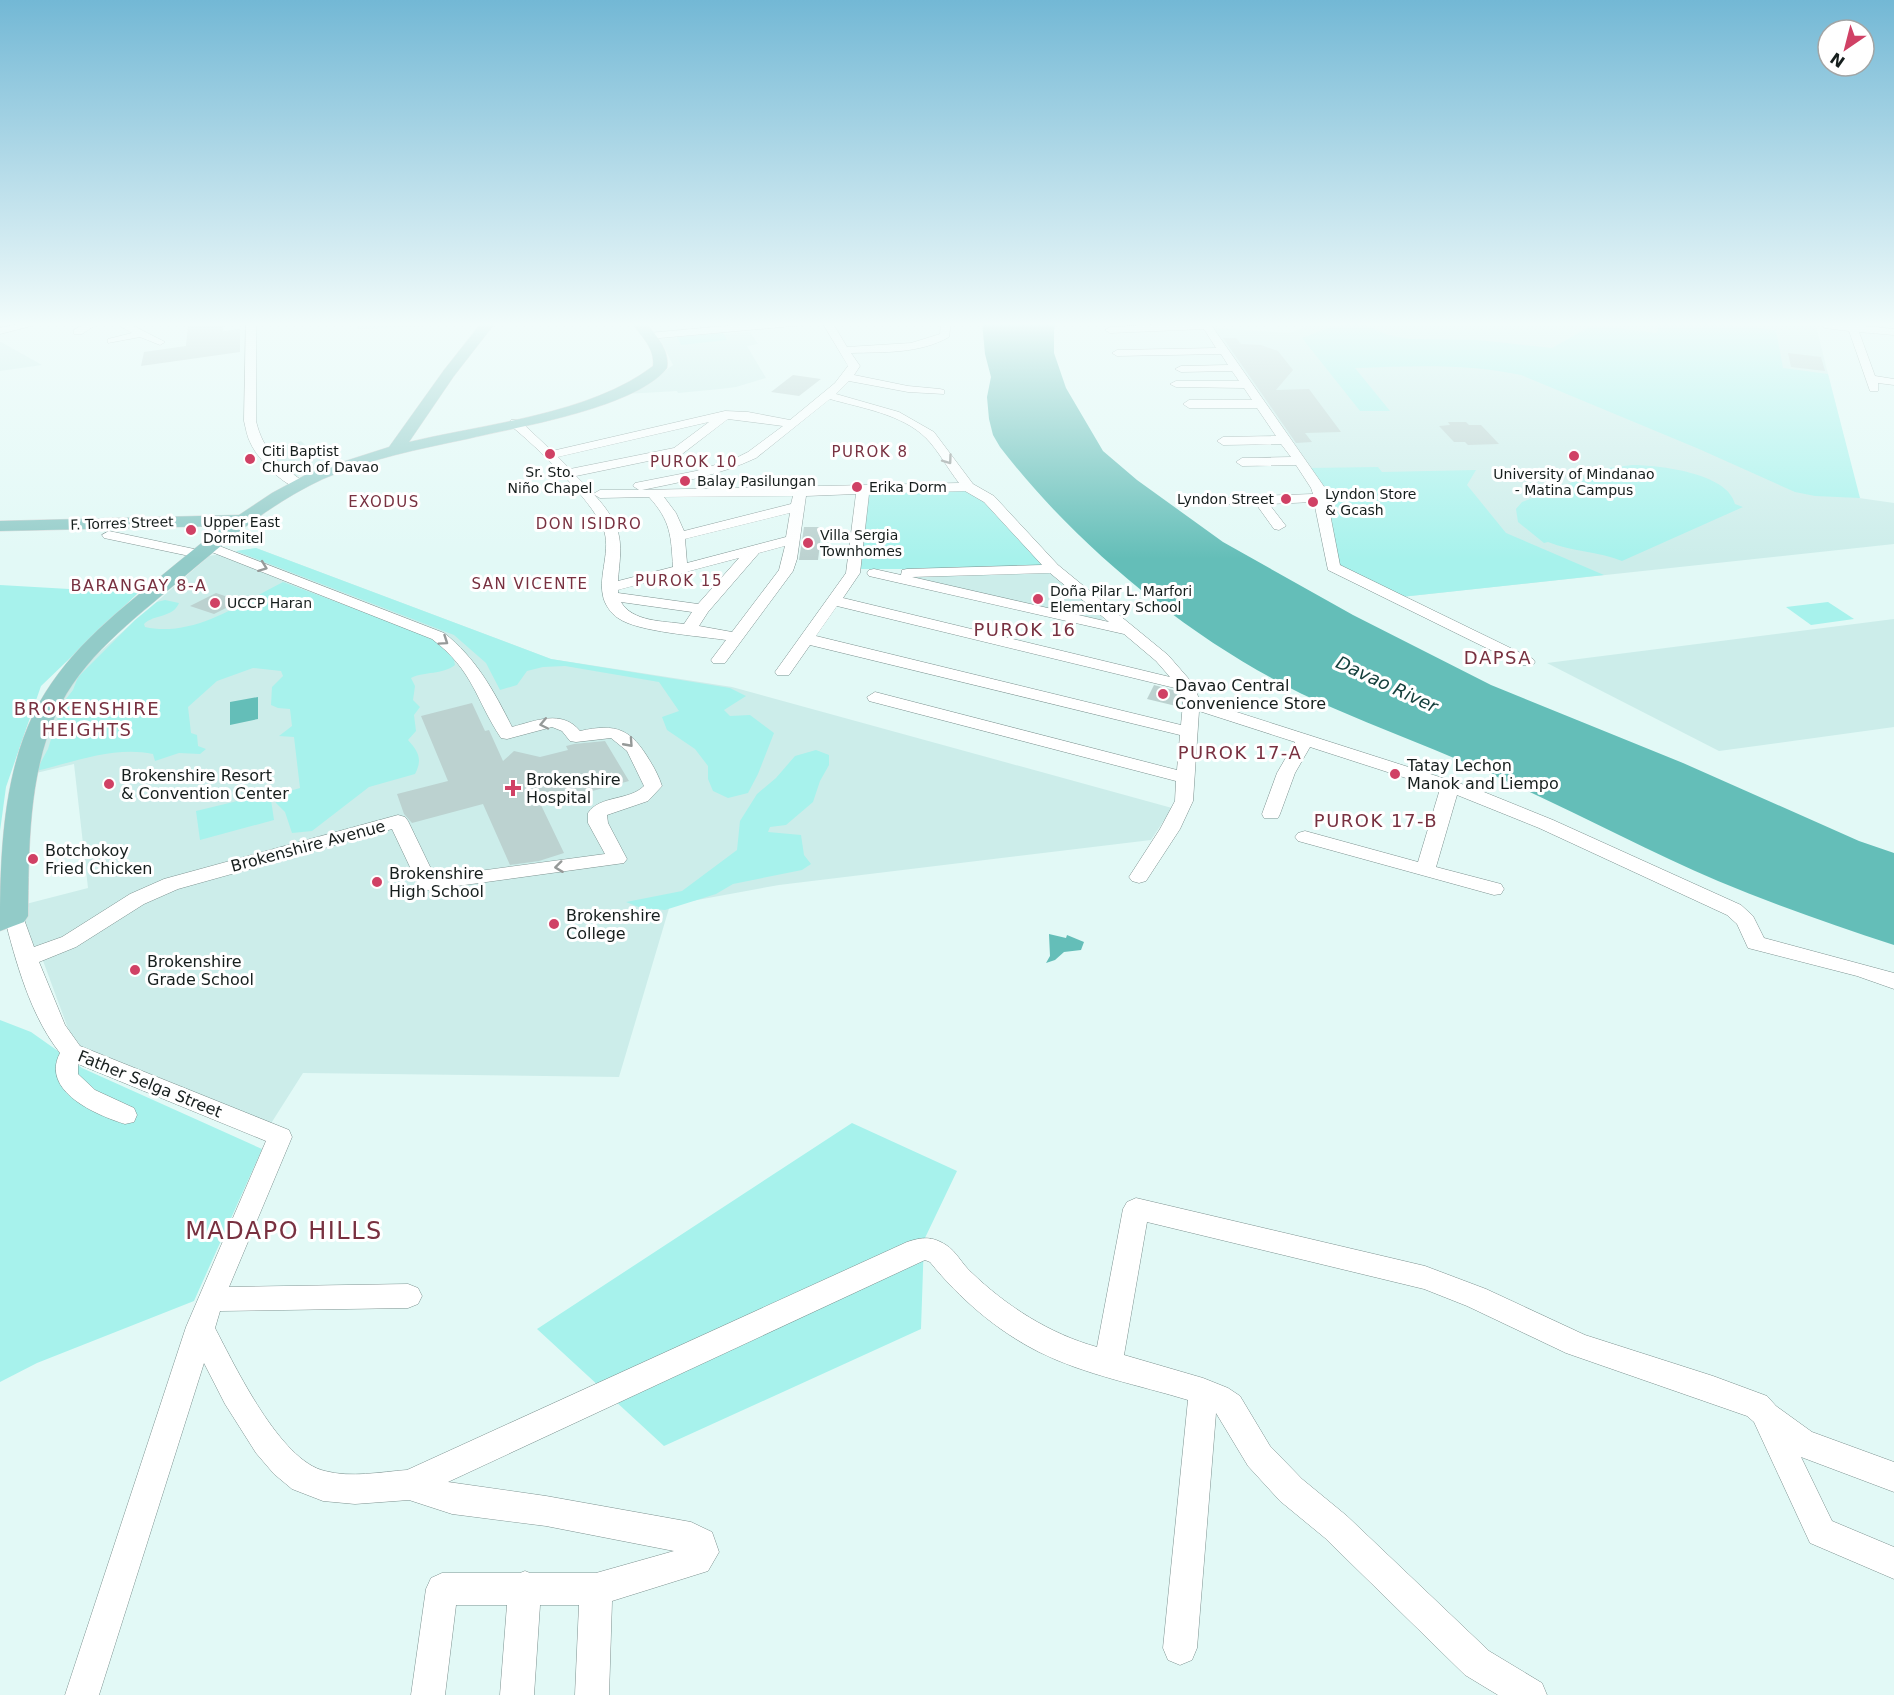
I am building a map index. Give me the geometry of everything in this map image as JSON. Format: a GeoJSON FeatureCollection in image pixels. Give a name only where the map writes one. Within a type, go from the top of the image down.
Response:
{"type":"FeatureCollection","features":[{"type":"Feature","properties":{"kind":"main road"},"geometry":{"type":"LineString","coordinates":[[394,450],[429,401]]}},
{"type":"Feature","properties":{"kind":"main road","name":"Father Selga Street"},"geometry":{"type":"LineString","coordinates":[[7,919],[21,799],[34,742],[52,699],[70,674],[104,638],[204,550],[243,520],[299,485],[332,470],[394,450],[515,423],[594,401]]}},
{"type":"Feature","properties":{"kind":"main road","name":"F. Torres Street"},"geometry":{"type":"LineString","coordinates":[[0,526],[243,520]]}},
{"type":"Feature","properties":{"kind":"street"},"geometry":{"type":"LineString","coordinates":[[250,401],[253,437],[262,454],[299,485]]}},
{"type":"Feature","properties":{"kind":"street"},"geometry":{"type":"LineString","coordinates":[[594,496],[728,465],[752,455],[820,401]]}},
{"type":"Feature","properties":{"kind":"street"},"geometry":{"type":"LineString","coordinates":[[848,401],[892,414],[917,425],[930,435],[968,487],[989,499],[1053,568],[1162,658],[1189,694],[1184,801],[1178,815],[1139,877]]}},
{"type":"Feature","properties":{"kind":"street"},"geometry":{"type":"LineString","coordinates":[[1259,401],[1318,488],[1333,567],[1527,662]]}},
{"type":"Feature","properties":{"kind":"street"},"geometry":{"type":"LineString","coordinates":[[1189,404],[1261,404]]}},
{"type":"Feature","properties":{"kind":"street"},"geometry":{"type":"LineString","coordinates":[[549,455],[725,415],[748,416],[792,424]]}},
{"type":"Feature","properties":{"kind":"street"},"geometry":{"type":"LineString","coordinates":[[567,474],[678,451],[725,415]]}},
{"type":"Feature","properties":{"kind":"street"},"geometry":{"type":"LineString","coordinates":[[515,423],[567,474],[594,496],[612,532],[610,592],[618,611],[628,619],[736,637]]}},
{"type":"Feature","properties":{"kind":"street"},"geometry":{"type":"LineString","coordinates":[[1223,441],[1286,440]]}},
{"type":"Feature","properties":{"kind":"street"},"geometry":{"type":"LineString","coordinates":[[1242,462],[1300,461]]}},
{"type":"Feature","properties":{"kind":"street"},"geometry":{"type":"LineString","coordinates":[[678,537],[799,500],[863,491],[968,487]]}},
{"type":"Feature","properties":{"kind":"street"},"geometry":{"type":"LineString","coordinates":[[783,672],[853,573],[863,491]]}},
{"type":"Feature","properties":{"kind":"street"},"geometry":{"type":"LineString","coordinates":[[594,496],[654,495],[799,500]]}},
{"type":"Feature","properties":{"kind":"street"},"geometry":{"type":"LineString","coordinates":[[654,495],[674,517],[680,568]]}},
{"type":"Feature","properties":{"kind":"street"},"geometry":{"type":"LineString","coordinates":[[1230,501],[1320,498]]}},
{"type":"Feature","properties":{"kind":"street"},"geometry":{"type":"LineString","coordinates":[[718,660],[786,571],[799,500]]}},
{"type":"Feature","properties":{"kind":"street"},"geometry":{"type":"LineString","coordinates":[[1261,500],[1265,510],[1279,526]]}},
{"type":"Feature","properties":{"kind":"street","name":"Brokenshire Avenue"},"geometry":{"type":"LineString","coordinates":[[25,953],[69,942],[137,899],[171,884],[398,821],[428,884],[617,859],[598,824],[597,813],[608,806],[644,796],[652,789],[653,783],[633,745],[626,737],[603,731],[576,737],[565,724],[553,722],[507,734],[476,672],[465,659],[438,636],[204,550],[173,551],[109,535]]}},
{"type":"Feature","properties":{"kind":"street"},"geometry":{"type":"LineString","coordinates":[[610,592],[680,568],[792,540]]}},
{"type":"Feature","properties":{"kind":"street"},"geometry":{"type":"LineString","coordinates":[[689,629],[702,609],[755,549]]}},
{"type":"Feature","properties":{"kind":"street"},"geometry":{"type":"LineString","coordinates":[[853,573],[1022,571],[1053,568]]}},
{"type":"Feature","properties":{"kind":"street"},"geometry":{"type":"LineString","coordinates":[[874,573],[1126,630]]}},
{"type":"Feature","properties":{"kind":"street"},"geometry":{"type":"LineString","coordinates":[[610,592],[702,609]]}},
{"type":"Feature","properties":{"kind":"street"},"geometry":{"type":"LineString","coordinates":[[835,601],[1189,694],[1306,739],[1450,786],[1557,829],[1734,910],[1746,921],[1755,943],[1862,970],[1894,981]]}},
{"type":"Feature","properties":{"kind":"street"},"geometry":{"type":"LineString","coordinates":[[807,639],[1187,732]]}},
{"type":"Feature","properties":{"kind":"street"},"geometry":{"type":"LineString","coordinates":[[875,697],[1186,778]]}},
{"type":"Feature","properties":{"kind":"street"},"geometry":{"type":"LineString","coordinates":[[1271,814],[1286,773],[1306,739]]}},
{"type":"Feature","properties":{"kind":"street"},"geometry":{"type":"LineString","coordinates":[[1425,871],[1450,786]]}},
{"type":"Feature","properties":{"kind":"street"},"geometry":{"type":"LineString","coordinates":[[1305,837],[1494,889]]}},
{"type":"Feature","properties":{"kind":"street","name":"Father Selga Street"},"geometry":{"type":"LineString","coordinates":[[7,919],[25,953],[56,1033],[72,1052],[280,1137],[205,1313]]}},
{"type":"Feature","properties":{"kind":"street"},"geometry":{"type":"LineString","coordinates":[[72,1052],[65,1067],[68,1080],[77,1090],[125,1115]]}},
{"type":"Feature","properties":{"kind":"street"},"geometry":{"type":"LineString","coordinates":[[1108,1363],[1136,1209],[1372,1266],[1401,1270],[1461,1292],[1576,1343],[1738,1398],[1757,1406],[1802,1443],[1894,1477]]}},
{"type":"Feature","properties":{"kind":"street"},"geometry":{"type":"LineString","coordinates":[[205,1313],[258,1431],[282,1463],[298,1476],[321,1486],[355,1489],[410,1485],[916,1250],[927,1248],[939,1254],[961,1280],[1002,1314],[1048,1343],[1076,1354],[1218,1397],[1230,1406],[1259,1456],[1291,1490],[1344,1535],[1478,1663],[1530,1695]]}},
{"type":"Feature","properties":{"kind":"street"},"geometry":{"type":"LineString","coordinates":[[205,1313],[408,1296]]}},
{"type":"Feature","properties":{"kind":"street"},"geometry":{"type":"LineString","coordinates":[[82,1695],[205,1313]]}},
{"type":"Feature","properties":{"kind":"street"},"geometry":{"type":"LineString","coordinates":[[1179,1648],[1203,1391]]}},
{"type":"Feature","properties":{"kind":"street"},"geometry":{"type":"LineString","coordinates":[[1764,1412],[1821,1532],[1894,1563]]}},
{"type":"Feature","properties":{"kind":"street"},"geometry":{"type":"LineString","coordinates":[[410,1485],[452,1499],[557,1513],[691,1538],[701,1543],[703,1552],[697,1560],[596,1589],[525,1587],[442,1589],[428,1695]]}},
{"type":"Feature","properties":{"kind":"street"},"geometry":{"type":"LineString","coordinates":[[517,1695],[525,1587]]}},
{"type":"Feature","properties":{"kind":"street"},"geometry":{"type":"LineString","coordinates":[[592,1695],[596,1589]]}},
{"type":"Feature","properties":{"kind":"shaded area","name":"University of Mindanao - Matina Campus"},"geometry":{"type":"Polygon","coordinates":[[[1262,401],[1835,401],[1859,498],[1894,503],[1894,544],[1401,597],[1307,468],[1262,401]]]}},
{"type":"Feature","properties":{"kind":"shaded area"},"geometry":{"type":"Polygon","coordinates":[[[1352,401],[1382,401],[1390,411],[1360,411],[1352,401]]]}},
{"type":"Feature","properties":{"kind":"shaded area"},"geometry":{"type":"Polygon","coordinates":[[[1584,401],[1835,401],[1860,498],[1815,496],[1795,492],[1584,401]]]}},
{"type":"Feature","properties":{"kind":"shaded area"},"geometry":{"type":"Polygon","coordinates":[[[301,441],[327,466],[294,477],[265,452],[301,441]]]}},
{"type":"Feature","properties":{"kind":"shaded area"},"geometry":{"type":"Polygon","coordinates":[[[1632,465],[1674,469],[1706,478],[1720,485],[1730,493],[1735,504],[1743,507],[1622,561],[1548,542],[1544,543],[1518,522],[1516,509],[1522,502],[1608,468],[1632,465]]]}},
{"type":"Feature","properties":{"kind":"shaded area"},"geometry":{"type":"Polygon","coordinates":[[[1378,467],[1382,472],[1476,470],[1467,485],[1506,533],[1604,575],[1401,597],[1337,567],[1307,468],[1378,467]]]}},
{"type":"Feature","properties":{"kind":"shaded area"},"geometry":{"type":"Polygon","coordinates":[[[967,489],[983,499],[1047,566],[1019,569],[861,569],[867,494],[967,489]]]}},
{"type":"Feature","properties":{"kind":"shaded area"},"geometry":{"type":"Polygon","coordinates":[[[256,548],[551,659],[732,687],[1172,808],[1151,840],[779,885],[670,905],[619,1077],[303,1073],[270,1125],[95,1055],[73,1042],[42,958],[24,939],[22,905],[88,888],[74,764],[32,774],[59,702],[79,670],[209,556],[256,548]]]}},
{"type":"Feature","properties":{"kind":"shaded area"},"geometry":{"type":"Polygon","coordinates":[[[256,548],[551,659],[730,688],[746,696],[724,710],[730,716],[750,715],[774,733],[758,774],[748,793],[728,798],[713,791],[708,779],[708,766],[695,749],[667,730],[662,717],[679,711],[659,682],[565,666],[543,667],[527,671],[517,685],[500,690],[486,663],[454,635],[236,551],[256,548]]]}},
{"type":"Feature","properties":{"kind":"shaded area","name":"Doña Pilar L. Marfori Elementary School"},"geometry":{"type":"Polygon","coordinates":[[[1049,569],[1104,619],[1091,621],[905,578],[902,573],[1049,569]]]}},
{"type":"Feature","properties":{"kind":"shaded area"},"geometry":{"type":"Polygon","coordinates":[[[283,582],[433,638],[453,656],[455,665],[450,668],[411,678],[415,686],[413,700],[420,707],[414,715],[416,731],[408,740],[419,760],[415,774],[369,787],[312,831],[292,833],[285,812],[273,796],[300,788],[294,737],[279,736],[292,726],[290,709],[271,705],[272,687],[283,676],[281,671],[253,668],[217,681],[188,707],[191,733],[197,735],[198,746],[206,749],[200,754],[179,753],[155,761],[153,754],[109,753],[36,771],[48,749],[62,704],[73,690],[78,677],[135,620],[157,602],[165,600],[179,603],[168,614],[148,621],[144,624],[145,627],[181,628],[217,616],[283,582]]]}},
{"type":"Feature","properties":{"kind":"shaded area"},"geometry":{"type":"Polygon","coordinates":[[[0,585],[138,593],[41,686],[6,787],[0,831],[0,585]]]}},
{"type":"Feature","properties":{"kind":"shaded area"},"geometry":{"type":"Polygon","coordinates":[[[1828,602],[1854,619],[1811,625],[1786,607],[1828,602]]]}},
{"type":"Feature","properties":{"kind":"shaded area"},"geometry":{"type":"Polygon","coordinates":[[[1894,619],[1894,727],[1719,751],[1547,663],[1894,619]]]}},
{"type":"Feature","properties":{"kind":"shaded area"},"geometry":{"type":"Polygon","coordinates":[[[816,750],[829,755],[829,765],[820,781],[813,802],[786,825],[770,827],[768,832],[801,835],[804,855],[811,864],[802,870],[733,884],[716,894],[665,910],[641,908],[626,902],[682,891],[737,850],[740,821],[757,794],[776,778],[795,756],[816,750]]]}},
{"type":"Feature","properties":{"kind":"shaded area"},"geometry":{"type":"Polygon","coordinates":[[[270,793],[274,820],[200,840],[196,811],[270,793]]]}},
{"type":"Feature","properties":{"kind":"shaded area"},"geometry":{"type":"Polygon","coordinates":[[[0,1020],[31,1032],[82,1068],[262,1149],[194,1301],[37,1363],[0,1382],[0,1020]]]}},
{"type":"Feature","properties":{"kind":"shaded area"},"geometry":{"type":"Polygon","coordinates":[[[852,1123],[957,1171],[924,1240],[921,1329],[664,1446],[537,1329],[852,1123]]]}},
{"type":"Feature","properties":{"kind":"water","name":"Davao River"},"geometry":{"type":"Polygon","coordinates":[[[987,401],[1074,401],[1103,451],[1137,480],[1223,542],[1353,615],[1491,685],[1683,763],[1859,841],[1894,853],[1894,945],[1805,915],[1718,881],[1485,771],[1333,708],[1286,686],[1240,660],[1151,598],[1069,525],[1000,447],[993,435],[987,401]]]}},
{"type":"Feature","properties":{"kind":"water"},"geometry":{"type":"Polygon","coordinates":[[[258,697],[258,719],[230,725],[230,702],[258,697]]]}},
{"type":"Feature","properties":{"kind":"water"},"geometry":{"type":"Polygon","coordinates":[[[1049,934],[1066,938],[1067,935],[1084,942],[1081,950],[1064,952],[1055,960],[1046,963],[1050,956],[1049,934]]]}},
{"type":"Feature","properties":{"kind":"building"},"geometry":{"type":"Polygon","coordinates":[[[1267,401],[1318,401],[1341,432],[1305,433],[1312,442],[1296,443],[1267,401]]]}},
{"type":"Feature","properties":{"kind":"building"},"geometry":{"type":"Polygon","coordinates":[[[1448,422],[1481,425],[1499,444],[1468,445],[1465,442],[1454,442],[1439,426],[1450,425],[1448,422]]]}},
{"type":"Feature","properties":{"kind":"building","name":"Villa Sergia Townhomes"},"geometry":{"type":"Polygon","coordinates":[[[804,527],[822,527],[818,560],[799,560],[804,527]]]}},
{"type":"Feature","properties":{"kind":"building","name":"UCCP Haran"},"geometry":{"type":"Polygon","coordinates":[[[216,593],[240,601],[214,614],[190,606],[216,593]]]}},
{"type":"Feature","properties":{"kind":"building","name":"Davao Central Convenience Store"},"geometry":{"type":"Polygon","coordinates":[[[1154,685],[1177,691],[1176,706],[1147,699],[1154,685]]]}},
{"type":"Feature","properties":{"kind":"building","name":"Brokenshire Hospital"},"geometry":{"type":"Polygon","coordinates":[[[472,703],[485,731],[489,730],[503,761],[514,751],[540,757],[568,750],[566,746],[574,744],[605,741],[629,781],[541,805],[564,853],[539,861],[510,865],[483,804],[412,823],[404,814],[397,794],[448,781],[421,716],[472,703]]]}},
{"type":"Feature","properties":{"kind":"place","name":"Sr. Sto. Niño Chapel"},"geometry":{"type":"Point","coordinates":[550,454]}},
{"type":"Feature","properties":{"kind":"place","name":"University of Mindanao - Matina Campus"},"geometry":{"type":"Point","coordinates":[1574,456]}},
{"type":"Feature","properties":{"kind":"place","name":"Citi Baptist Church of Davao"},"geometry":{"type":"Point","coordinates":[250,459]}},
{"type":"Feature","properties":{"kind":"place","name":"Balay Pasilungan"},"geometry":{"type":"Point","coordinates":[685,481]}},
{"type":"Feature","properties":{"kind":"place","name":"Erika Dorm"},"geometry":{"type":"Point","coordinates":[857,487]}},
{"type":"Feature","properties":{"kind":"place","name":"Lyndon Street"},"geometry":{"type":"Point","coordinates":[1286,499]}},
{"type":"Feature","properties":{"kind":"place","name":"Lyndon Store & Gcash"},"geometry":{"type":"Point","coordinates":[1313,502]}},
{"type":"Feature","properties":{"kind":"place","name":"Upper East Dormitel"},"geometry":{"type":"Point","coordinates":[191,530]}},
{"type":"Feature","properties":{"kind":"place","name":"Villa Sergia Townhomes"},"geometry":{"type":"Point","coordinates":[808,543]}},
{"type":"Feature","properties":{"kind":"place","name":"Doña Pilar L. Marfori Elementary School"},"geometry":{"type":"Point","coordinates":[1038,599]}},
{"type":"Feature","properties":{"kind":"place","name":"UCCP Haran"},"geometry":{"type":"Point","coordinates":[215,603]}},
{"type":"Feature","properties":{"kind":"place","name":"Davao Central Convenience Store"},"geometry":{"type":"Point","coordinates":[1163,694]}},
{"type":"Feature","properties":{"kind":"place","name":"Tatay Lechon Manok and Liempo"},"geometry":{"type":"Point","coordinates":[1395,774]}},
{"type":"Feature","properties":{"kind":"place","name":"Brokenshire Resort & Convention Center"},"geometry":{"type":"Point","coordinates":[109,784]}},
{"type":"Feature","properties":{"kind":"place","name":"Brokenshire Hospital"},"geometry":{"type":"Point","coordinates":[513,788]}},
{"type":"Feature","properties":{"kind":"place","name":"Botchokoy Fried Chicken"},"geometry":{"type":"Point","coordinates":[33,859]}},
{"type":"Feature","properties":{"kind":"place","name":"Brokenshire High School"},"geometry":{"type":"Point","coordinates":[377,882]}},
{"type":"Feature","properties":{"kind":"place","name":"Brokenshire College"},"geometry":{"type":"Point","coordinates":[554,924]}},
{"type":"Feature","properties":{"kind":"place","name":"Brokenshire Grade School"},"geometry":{"type":"Point","coordinates":[135,970]}},
{"type":"Feature","properties":{"kind":"district","name":"PUROK 8"},"geometry":{"type":"Point","coordinates":[870,452]}},
{"type":"Feature","properties":{"kind":"district","name":"PUROK 10"},"geometry":{"type":"Point","coordinates":[694,462]}},
{"type":"Feature","properties":{"kind":"district","name":"EXODUS"},"geometry":{"type":"Point","coordinates":[384,502]}},
{"type":"Feature","properties":{"kind":"district","name":"DON ISIDRO"},"geometry":{"type":"Point","coordinates":[589,524]}},
{"type":"Feature","properties":{"kind":"district","name":"PUROK 15"},"geometry":{"type":"Point","coordinates":[679,581]}},
{"type":"Feature","properties":{"kind":"district","name":"SAN VICENTE"},"geometry":{"type":"Point","coordinates":[530,584]}},
{"type":"Feature","properties":{"kind":"district","name":"BARANGAY 8-A"},"geometry":{"type":"Point","coordinates":[139,585]}},
{"type":"Feature","properties":{"kind":"district","name":"PUROK 16"},"geometry":{"type":"Point","coordinates":[1025,629]}},
{"type":"Feature","properties":{"kind":"district","name":"DAPSA"},"geometry":{"type":"Point","coordinates":[1498,657]}},
{"type":"Feature","properties":{"kind":"district","name":"BROKENSHIRE HEIGHTS"},"geometry":{"type":"Point","coordinates":[87,718]}},
{"type":"Feature","properties":{"kind":"district","name":"PUROK 17-A"},"geometry":{"type":"Point","coordinates":[1240,752]}},
{"type":"Feature","properties":{"kind":"district","name":"PUROK 17-B"},"geometry":{"type":"Point","coordinates":[1376,820]}},
{"type":"Feature","properties":{"kind":"district","name":"MADAPO HILLS"},"geometry":{"type":"Point","coordinates":[284,1231]}}]}
